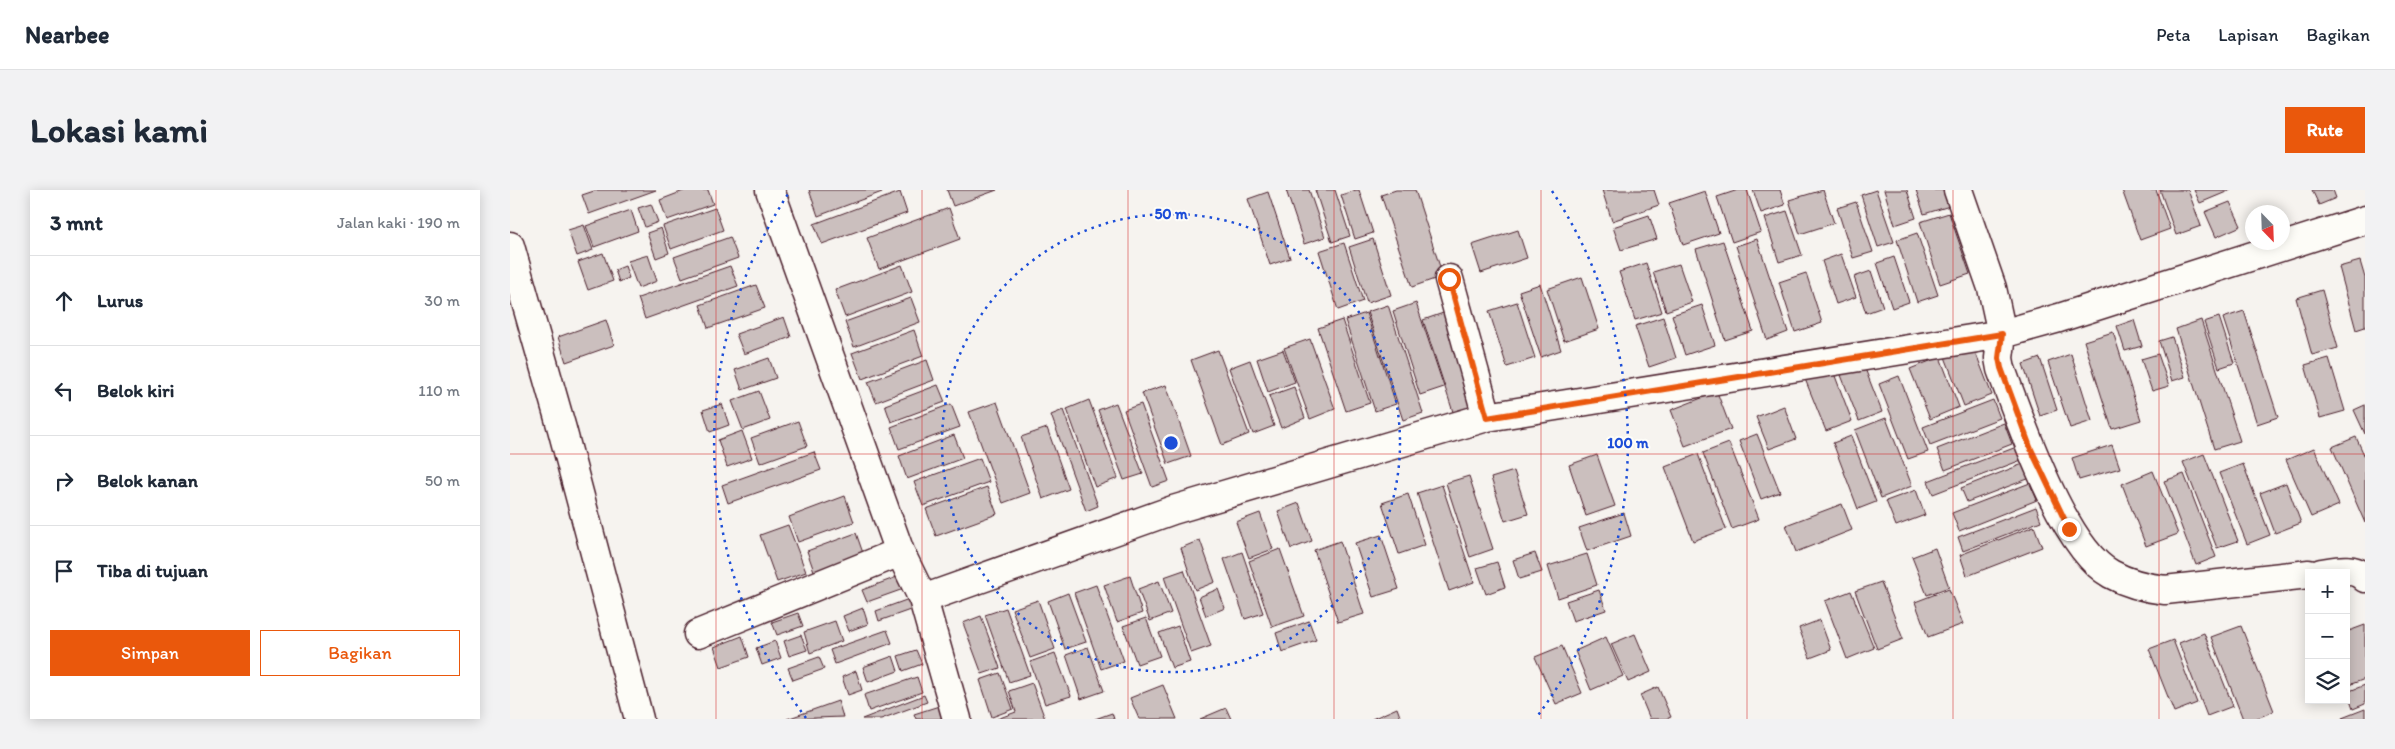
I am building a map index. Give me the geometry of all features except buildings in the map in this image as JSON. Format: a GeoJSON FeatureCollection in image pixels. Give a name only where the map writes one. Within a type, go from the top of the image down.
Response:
{"type":"FeatureCollection","features":[{"type":"Feature","properties":{"kind":"street"},"geometry":{"type":"LineString","coordinates":[[770,190],[900,552],[923,599],[957,719]]}},
{"type":"Feature","properties":{"kind":"street"},"geometry":{"type":"LineString","coordinates":[[1958,190],[1992,288],[2002,334],[2000,364],[2030,447],[2069,529],[2092,559],[2110,574],[2150,589],[2166,590],[2305,574]]}},
{"type":"Feature","properties":{"kind":"street"},"geometry":{"type":"LineString","coordinates":[[923,599],[1173,510],[1487,418],[2002,334],[2059,318],[2365,220]]}},
{"type":"Feature","properties":{"kind":"street"},"geometry":{"type":"LineString","coordinates":[[510,246],[562,429],[639,719]]}},
{"type":"Feature","properties":{"kind":"street"},"geometry":{"type":"LineString","coordinates":[[1449,279],[1487,418]]}},
{"type":"Feature","properties":{"kind":"street"},"geometry":{"type":"LineString","coordinates":[[698,634],[900,552]]}},
{"type":"Feature","properties":{"kind":"street"},"geometry":{"type":"LineString","coordinates":[[2350,571],[2356,572],[2365,578]]}},
{"type":"Feature","properties":{"kind":"route"},"geometry":{"type":"LineString","coordinates":[[1449,279],[1487,418],[2002,334],[1999,358],[2001,368],[2030,447],[2069,529]]}}]}
